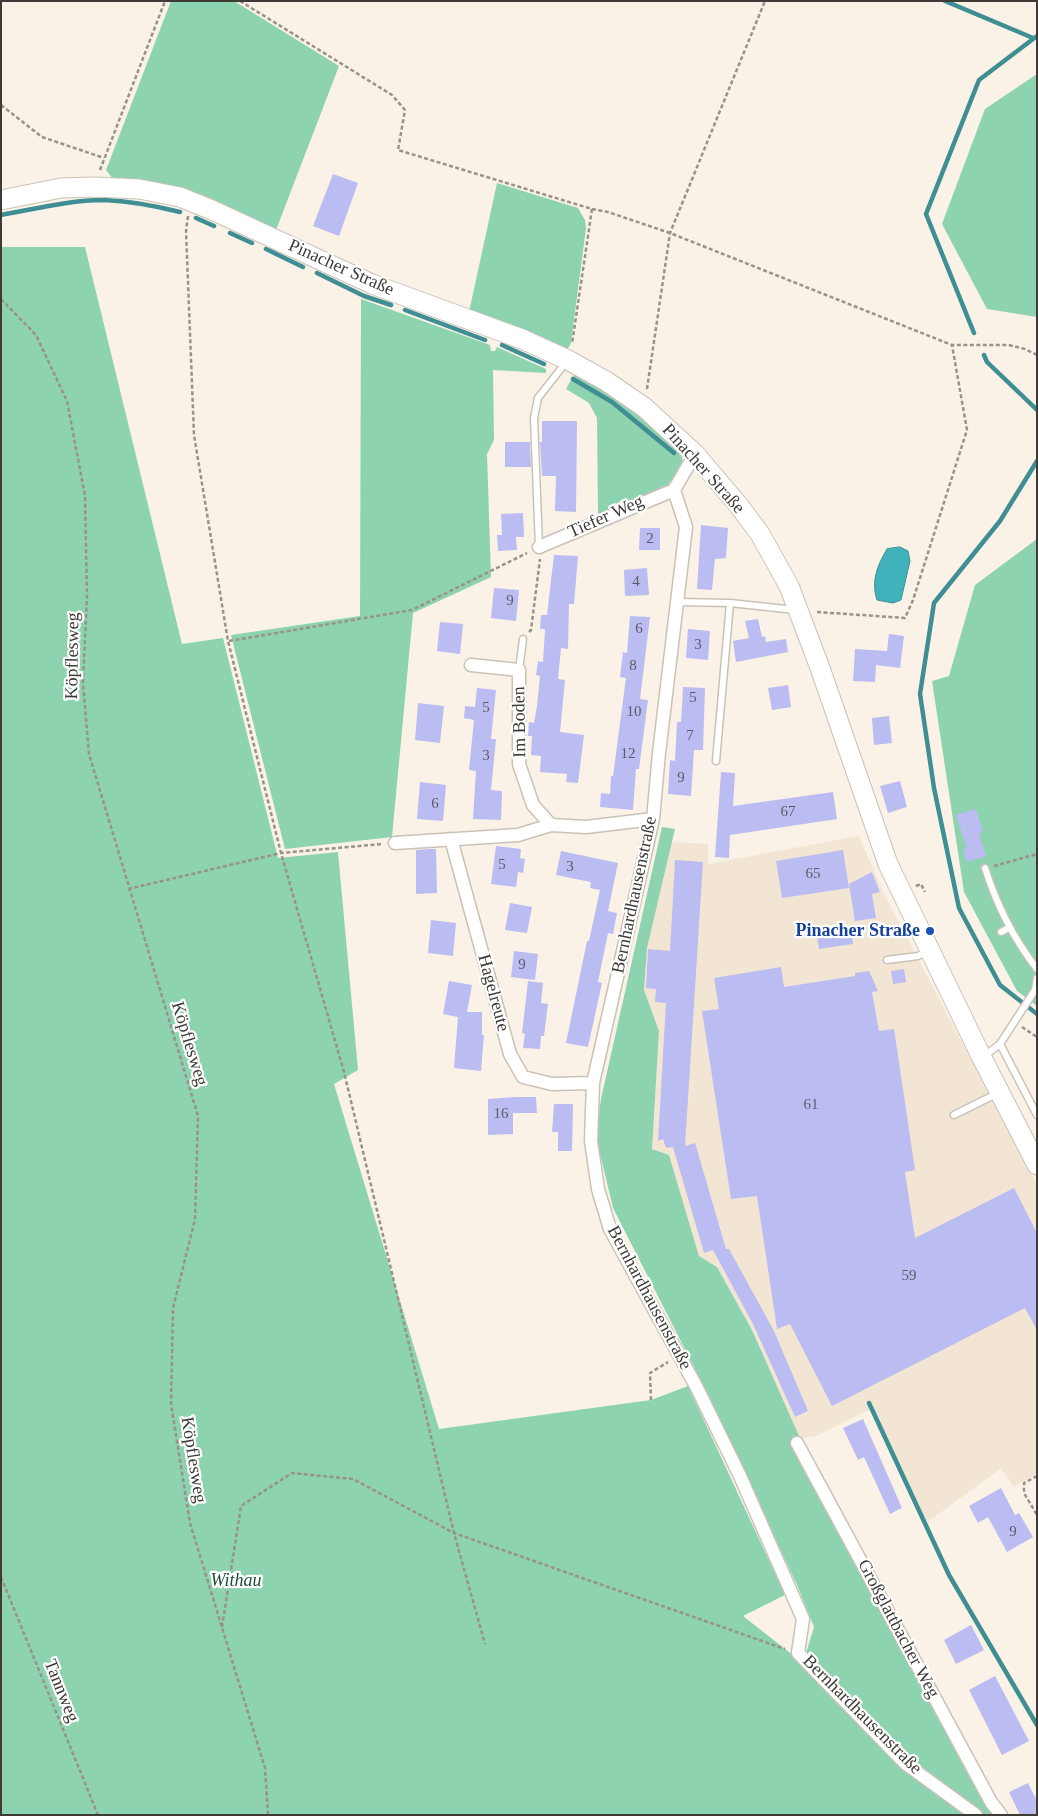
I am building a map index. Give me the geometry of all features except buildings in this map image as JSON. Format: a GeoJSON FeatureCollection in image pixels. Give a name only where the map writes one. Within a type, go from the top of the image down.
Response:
{"type":"FeatureCollection","features":[{"type":"Feature","properties":{"kind":"street","name":"Pinacher Straße"},"geometry":{"type":"LineString","coordinates":[[1,200],[61,188],[94,187],[140,189],[180,197],[372,284],[522,339],[568,360],[606,381],[644,407],[695,454],[760,534],[784,578],[798,611],[888,864],[930,950],[960,1003],[982,1058],[1037,1165]]}},
{"type":"Feature","properties":{"kind":"street"},"geometry":{"type":"LineString","coordinates":[[674,490],[695,454]]}},
{"type":"Feature","properties":{"kind":"street","name":"Tiefer Weg"},"geometry":{"type":"LineString","coordinates":[[539,547],[674,490]]}},
{"type":"Feature","properties":{"kind":"street","name":"Bernhardhausenstraße"},"geometry":{"type":"LineString","coordinates":[[674,490],[686,526],[679,602],[659,753],[653,819],[593,1083],[591,1141],[598,1189],[610,1230],[697,1388],[744,1485],[803,1619],[798,1653],[906,1764],[976,1815]]}},
{"type":"Feature","properties":{"kind":"street","name":"Im Boden"},"geometry":{"type":"LineString","coordinates":[[471,665],[519,670],[519,764],[533,805],[551,826]]}},
{"type":"Feature","properties":{"kind":"street"},"geometry":{"type":"LineString","coordinates":[[395,843],[518,835],[551,826],[586,827],[653,819]]}},
{"type":"Feature","properties":{"kind":"street","name":"Hagelreute"},"geometry":{"type":"LineString","coordinates":[[452,839],[510,1054],[524,1077],[552,1084],[593,1083]]}},
{"type":"Feature","properties":{"kind":"street","name":"Großglattbacher Weg"},"geometry":{"type":"LineString","coordinates":[[798,1443],[991,1802],[1001,1815]]}},
{"type":"Feature","properties":{"kind":"lane"},"geometry":{"type":"LineString","coordinates":[[539,547],[534,418],[538,398],[568,360]]}},
{"type":"Feature","properties":{"kind":"lane"},"geometry":{"type":"LineString","coordinates":[[679,602],[730,604],[798,611]]}},
{"type":"Feature","properties":{"kind":"lane"},"geometry":{"type":"LineString","coordinates":[[716,761],[730,604]]}},
{"type":"Feature","properties":{"kind":"lane","name":"Im Boden"},"geometry":{"type":"LineString","coordinates":[[519,670],[523,639]]}},
{"type":"Feature","properties":{"kind":"lane"},"geometry":{"type":"LineString","coordinates":[[985,868],[997,905],[1019,946],[1037,969]]}},
{"type":"Feature","properties":{"kind":"lane"},"geometry":{"type":"LineString","coordinates":[[1001,932],[1009,928]]}},
{"type":"Feature","properties":{"kind":"lane"},"geometry":{"type":"LineString","coordinates":[[887,960],[918,956],[930,950]]}},
{"type":"Feature","properties":{"kind":"lane"},"geometry":{"type":"LineString","coordinates":[[982,1058],[1000,1044],[1035,990],[1037,978]]}},
{"type":"Feature","properties":{"kind":"lane"},"geometry":{"type":"LineString","coordinates":[[1000,1044],[1036,1111]]}},
{"type":"Feature","properties":{"kind":"lane"},"geometry":{"type":"LineString","coordinates":[[954,1116],[999,1092]]}},
{"type":"Feature","properties":{"kind":"path"},"geometry":{"type":"LineString","coordinates":[[94,187],[166,1]]}},
{"type":"Feature","properties":{"kind":"path"},"geometry":{"type":"LineString","coordinates":[[240,1],[392,95],[406,110],[398,150],[592,209],[608,212],[670,233],[952,345],[996,343],[1025,349],[1037,355]]}},
{"type":"Feature","properties":{"kind":"path"},"geometry":{"type":"LineString","coordinates":[[644,407],[670,233],[765,1]]}},
{"type":"Feature","properties":{"kind":"path"},"geometry":{"type":"LineString","coordinates":[[1,105],[42,137],[104,158]]}},
{"type":"Feature","properties":{"kind":"path"},"geometry":{"type":"LineString","coordinates":[[568,360],[573,340],[592,209]]}},
{"type":"Feature","properties":{"kind":"path"},"geometry":{"type":"LineString","coordinates":[[186,231],[194,435],[228,641],[281,853],[344,1072],[454,1532],[485,1644]]}},
{"type":"Feature","properties":{"kind":"path","name":"Köpflesweg"},"geometry":{"type":"LineString","coordinates":[[1,299],[36,335],[67,401],[85,496],[87,596],[82,684],[89,754],[128,889],[198,1116],[194,1219],[173,1308],[171,1404],[190,1523],[265,1768],[268,1815]]}},
{"type":"Feature","properties":{"kind":"path"},"geometry":{"type":"LineString","coordinates":[[798,611],[905,618],[913,600],[968,430],[952,345]]}},
{"type":"Feature","properties":{"kind":"path"},"geometry":{"type":"LineString","coordinates":[[228,641],[412,610],[539,547]]}},
{"type":"Feature","properties":{"kind":"path"},"geometry":{"type":"LineString","coordinates":[[523,639],[531,630],[539,547]]}},
{"type":"Feature","properties":{"kind":"path"},"geometry":{"type":"LineString","coordinates":[[128,889],[281,853],[395,843]]}},
{"type":"Feature","properties":{"kind":"path"},"geometry":{"type":"LineString","coordinates":[[985,868],[1037,854]]}},
{"type":"Feature","properties":{"kind":"path"},"geometry":{"type":"LineString","coordinates":[[1014,1022],[1037,1037]]}},
{"type":"Feature","properties":{"kind":"path"},"geometry":{"type":"LineString","coordinates":[[651,1400],[650,1373],[658,1367]]}},
{"type":"Feature","properties":{"kind":"path"},"geometry":{"type":"LineString","coordinates":[[222,1630],[241,1506],[292,1473],[353,1479],[454,1532],[798,1653]]}},
{"type":"Feature","properties":{"kind":"path"},"geometry":{"type":"LineString","coordinates":[[1037,1476],[1024,1484],[1024,1493],[1037,1516]]}},
{"type":"Feature","properties":{"kind":"path","name":"Tannweg"},"geometry":{"type":"LineString","coordinates":[[1,1577],[98,1815]]}},
{"type":"Feature","properties":{"kind":"shaded area"},"geometry":{"type":"Polygon","coordinates":[[[859,836],[883,892],[1037,1185],[1037,1473],[1014,1487],[1001,1468],[925,1524],[903,1481],[873,1408],[816,1436],[800,1438],[752,1330],[717,1267],[699,1256],[669,1155],[652,1149],[659,1031],[644,990],[647,948],[672,842],[708,844],[708,864],[859,836]]]}},
{"type":"Feature","properties":{"kind":"green space"},"geometry":{"type":"Polygon","coordinates":[[[171,1],[234,1],[339,66],[276,230],[113,179],[106,170],[171,1]]]}},
{"type":"Feature","properties":{"kind":"green space"},"geometry":{"type":"Polygon","coordinates":[[[1037,74],[1037,317],[987,309],[942,224],[985,109],[1037,74]]]}},
{"type":"Feature","properties":{"kind":"green space"},"geometry":{"type":"Polygon","coordinates":[[[497,183],[578,208],[585,220],[586,228],[571,343],[567,350],[469,312],[497,183]]]}},
{"type":"Feature","properties":{"kind":"green space","name":"Withau"},"geometry":{"type":"Polygon","coordinates":[[[1,247],[85,247],[182,644],[223,638],[278,858],[338,852],[358,1070],[334,1084],[439,1429],[651,1400],[688,1386],[785,1595],[743,1616],[803,1663],[814,1627],[797,1585],[694,1367],[613,1208],[596,1137],[601,1099],[662,827],[675,829],[647,948],[644,990],[659,1031],[652,1149],[669,1155],[699,1256],[717,1267],[752,1330],[800,1438],[792,1444],[971,1780],[996,1815],[1,1815],[1,247]]]}},
{"type":"Feature","properties":{"kind":"green space"},"geometry":{"type":"Polygon","coordinates":[[[361,299],[490,345],[491,351],[495,351],[497,347],[546,369],[546,373],[493,370],[494,440],[487,454],[491,577],[413,613],[392,837],[285,849],[231,635],[360,616],[361,299]]]}},
{"type":"Feature","properties":{"kind":"green space"},"geometry":{"type":"Polygon","coordinates":[[[575,373],[615,397],[649,422],[681,452],[683,464],[667,486],[600,517],[598,513],[597,418],[589,403],[566,389],[575,373]]]}},
{"type":"Feature","properties":{"kind":"green space"},"geometry":{"type":"Polygon","coordinates":[[[1037,539],[1037,1006],[1017,991],[964,892],[932,681],[949,676],[975,585],[1037,539]]]}},
{"type":"Feature","properties":{"kind":"water"},"geometry":{"type":"Polygon","coordinates":[[[900,547],[908,551],[910,561],[901,600],[893,603],[877,600],[875,580],[880,561],[887,549],[900,547]]]}},
{"type":"Feature","properties":{"kind":"waterway"},"geometry":{"type":"LineString","coordinates":[[945,1],[1033,38]]}},
{"type":"Feature","properties":{"kind":"waterway"},"geometry":{"type":"LineString","coordinates":[[974,333],[926,214],[979,80],[1037,36]]}},
{"type":"Feature","properties":{"kind":"waterway"},"geometry":{"type":"LineString","coordinates":[[1,215],[91,200],[123,201],[180,212]]}},
{"type":"Feature","properties":{"kind":"waterway"},"geometry":{"type":"LineString","coordinates":[[196,218],[214,226]]}},
{"type":"Feature","properties":{"kind":"waterway"},"geometry":{"type":"LineString","coordinates":[[230,233],[252,243]]}},
{"type":"Feature","properties":{"kind":"waterway"},"geometry":{"type":"LineString","coordinates":[[266,249],[303,267]]}},
{"type":"Feature","properties":{"kind":"waterway"},"geometry":{"type":"LineString","coordinates":[[317,273],[364,296],[391,305]]}},
{"type":"Feature","properties":{"kind":"waterway"},"geometry":{"type":"LineString","coordinates":[[405,310],[485,340]]}},
{"type":"Feature","properties":{"kind":"waterway"},"geometry":{"type":"LineString","coordinates":[[502,345],[544,364]]}},
{"type":"Feature","properties":{"kind":"waterway"},"geometry":{"type":"LineString","coordinates":[[984,355],[987,362],[1037,410]]}},
{"type":"Feature","properties":{"kind":"waterway"},"geometry":{"type":"LineString","coordinates":[[573,379],[612,402],[674,453]]}},
{"type":"Feature","properties":{"kind":"waterway"},"geometry":{"type":"LineString","coordinates":[[1037,461],[1000,521],[934,603],[920,694],[934,788],[959,908],[1000,985],[1037,1014]]}},
{"type":"Feature","properties":{"kind":"waterway"},"geometry":{"type":"LineString","coordinates":[[869,1403],[949,1575],[1037,1725]]}},
{"type":"Feature","properties":{"kind":"place","name":"Pinacher Straße"},"geometry":{"type":"Point","coordinates":[930,931]}}]}
